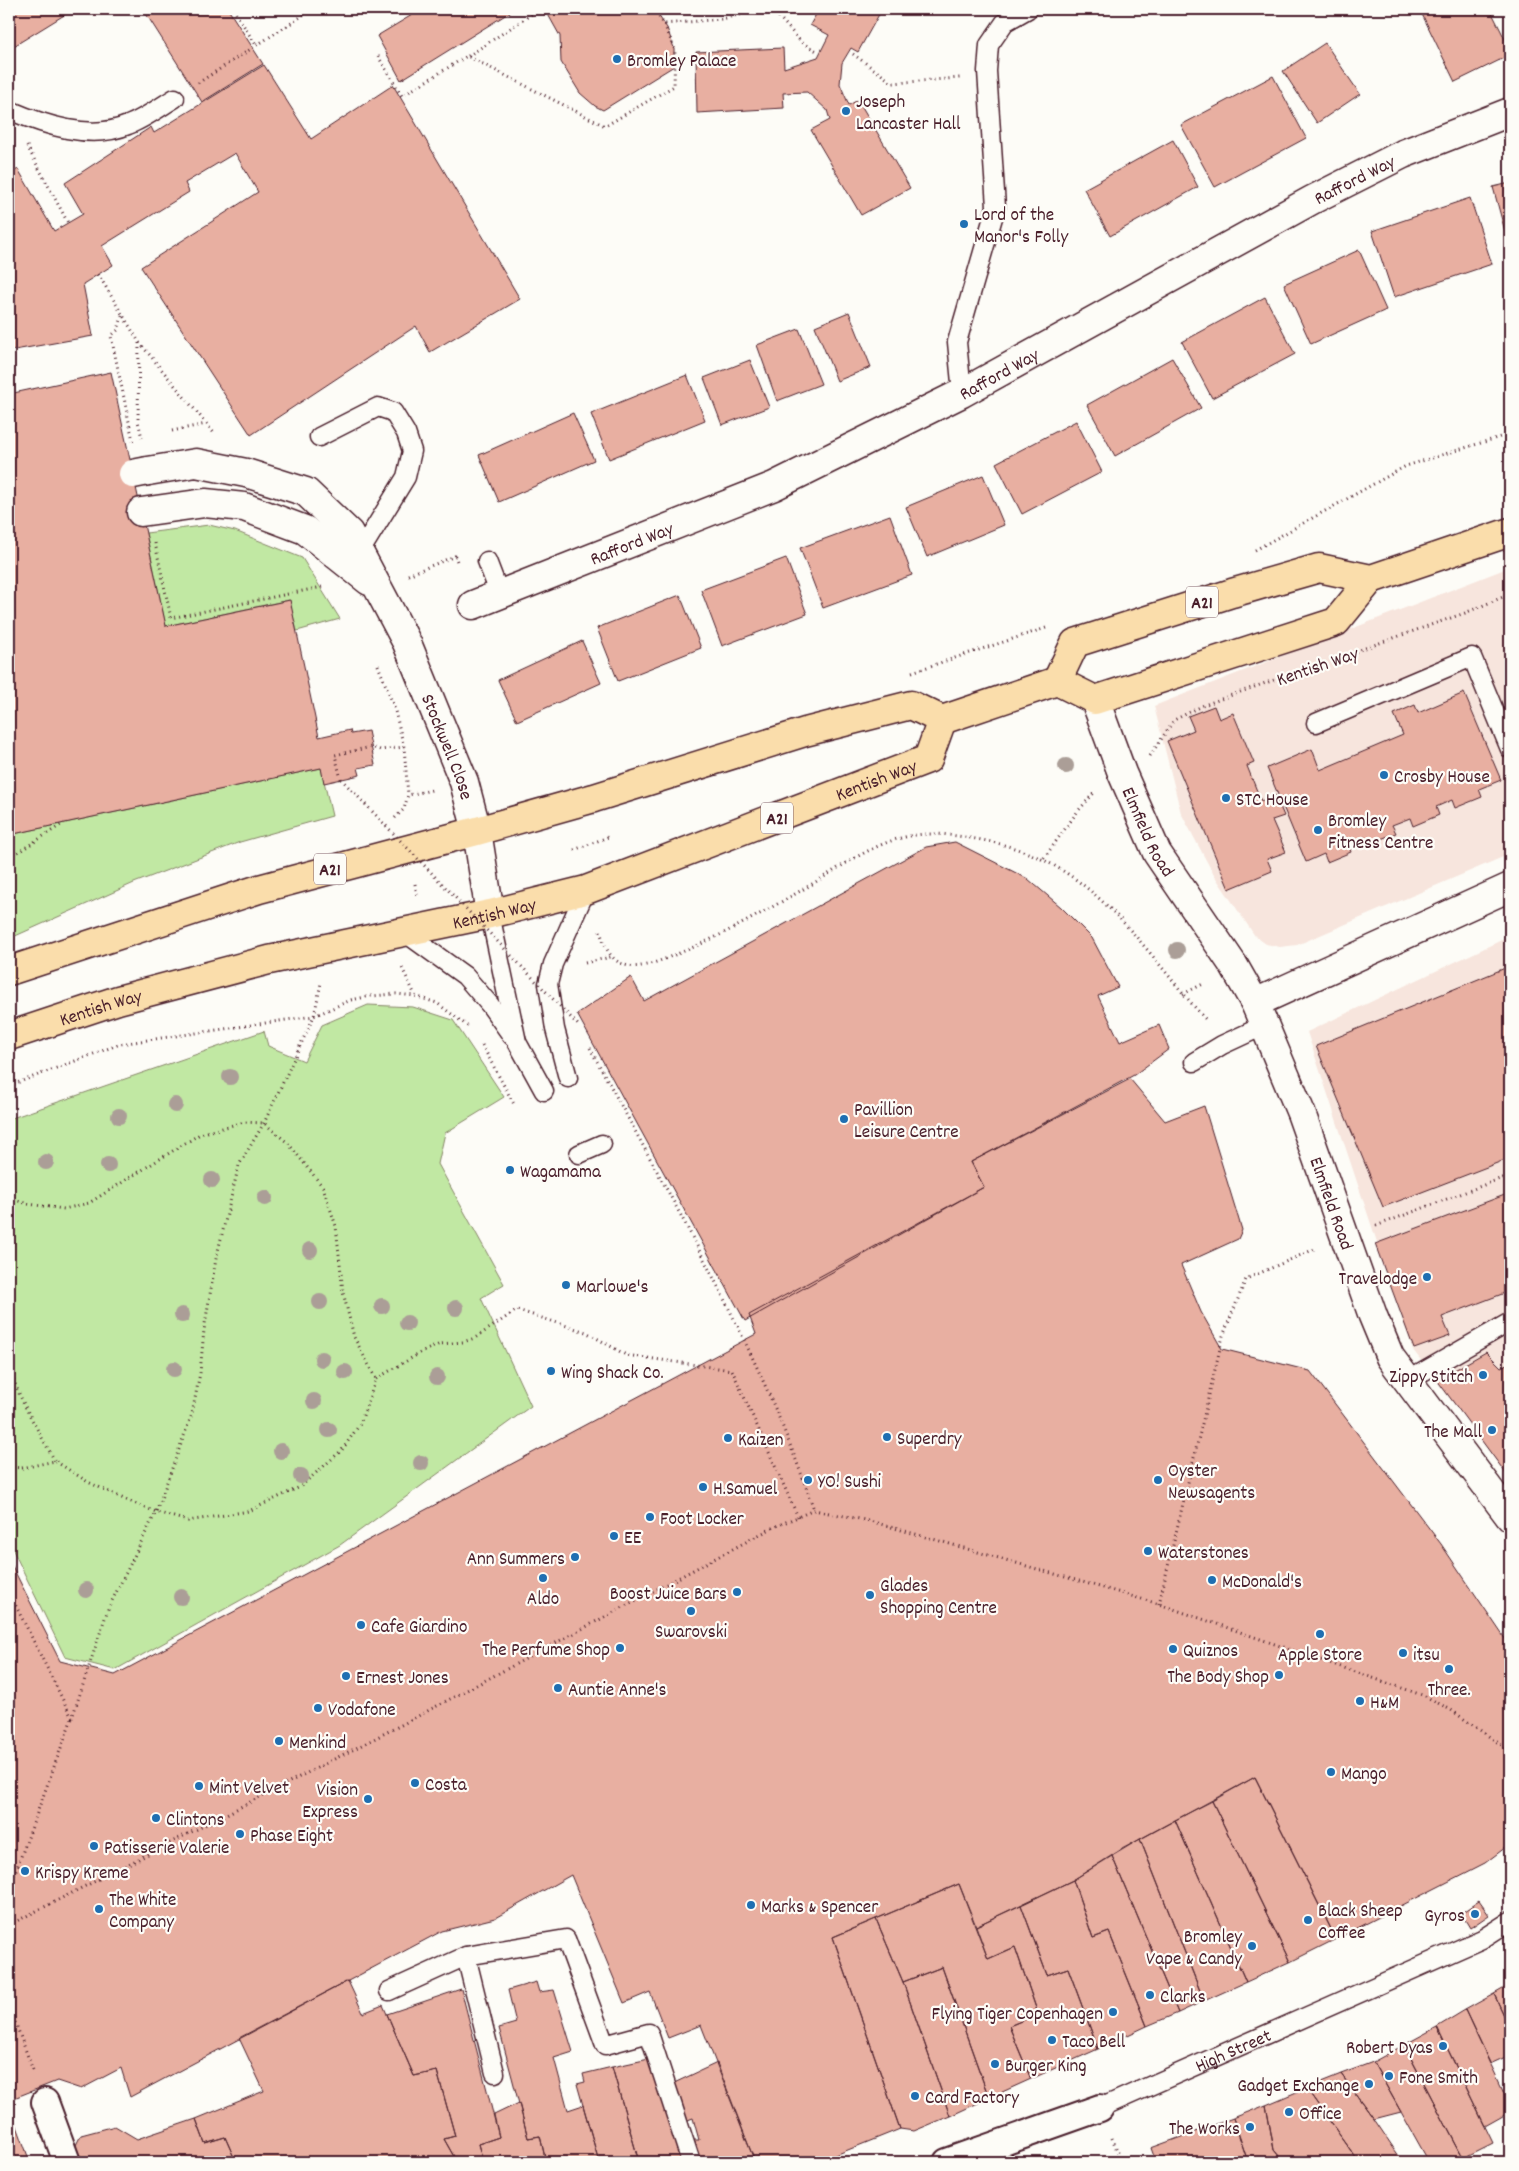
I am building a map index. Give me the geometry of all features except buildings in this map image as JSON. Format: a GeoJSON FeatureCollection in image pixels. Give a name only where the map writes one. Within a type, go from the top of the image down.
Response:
{"type":"FeatureCollection","features":[{"type":"Feature","properties":{"kind":"main road"},"geometry":{"type":"LineString","coordinates":[[1371,579],[1510,532]]}},
{"type":"Feature","properties":{"kind":"main road","name":"A21"},"geometry":{"type":"LineString","coordinates":[[1057,681],[1075,643],[1084,640],[1232,593],[1319,568],[1371,579]]}},
{"type":"Feature","properties":{"kind":"main road","name":"Kentish Way"},"geometry":{"type":"LineString","coordinates":[[1095,700],[1336,622],[1371,579]]}},
{"type":"Feature","properties":{"kind":"main road"},"geometry":{"type":"LineString","coordinates":[[942,720],[1057,681],[1095,700]]}},
{"type":"Feature","properties":{"kind":"main road","name":"A21"},"geometry":{"type":"LineString","coordinates":[[9,971],[259,889],[594,798],[805,732],[911,705],[942,720]]}},
{"type":"Feature","properties":{"kind":"main road","name":"Kentish Way"},"geometry":{"type":"LineString","coordinates":[[9,1036],[179,983],[329,946],[490,914],[586,890],[928,759],[942,720]]}},
{"type":"Feature","properties":{"kind":"street","name":"Rafford Way"},"geometry":{"type":"LineString","coordinates":[[473,605],[774,486],[962,393],[1320,196],[1403,154],[1510,112]]}},
{"type":"Feature","properties":{"kind":"street","name":"Stockwell Close"},"geometry":{"type":"LineString","coordinates":[[140,473],[196,463],[246,473],[306,492],[349,533],[355,560]]}},
{"type":"Feature","properties":{"kind":"street","name":"Stockwell Close"},"geometry":{"type":"LineString","coordinates":[[141,512],[205,503],[244,507],[305,530],[355,560],[378,588],[408,644],[464,782],[477,831],[490,914]]}},
{"type":"Feature","properties":{"kind":"street","name":"Elmfield Road"},"geometry":{"type":"LineString","coordinates":[[1095,700],[1122,773],[1157,853],[1234,966],[1260,1014],[1301,1113],[1373,1316],[1390,1356],[1510,1517]]}},
{"type":"Feature","properties":{"kind":"street"},"geometry":{"type":"LineString","coordinates":[[1260,1014],[1510,887]]}},
{"type":"Feature","properties":{"kind":"street"},"geometry":{"type":"LineString","coordinates":[[45,2102],[67,2162]]}},
{"type":"Feature","properties":{"kind":"street","name":"High Street"},"geometry":{"type":"LineString","coordinates":[[947,2162],[1100,2108]]}},
{"type":"Feature","properties":{"kind":"lane"},"geometry":{"type":"LineString","coordinates":[[962,393],[957,342],[996,207],[987,71],[989,45],[1005,22],[1028,9]]}},
{"type":"Feature","properties":{"kind":"lane"},"geometry":{"type":"LineString","coordinates":[[15,113],[54,126],[88,132],[106,131],[128,125],[175,98]]}},
{"type":"Feature","properties":{"kind":"lane"},"geometry":{"type":"LineString","coordinates":[[319,437],[378,407],[393,412],[406,433],[412,451],[406,477],[355,560]]}},
{"type":"Feature","properties":{"kind":"lane"},"geometry":{"type":"LineString","coordinates":[[487,561],[500,595]]}},
{"type":"Feature","properties":{"kind":"lane"},"geometry":{"type":"LineString","coordinates":[[1316,723],[1472,657],[1510,749]]}},
{"type":"Feature","properties":{"kind":"lane"},"geometry":{"type":"LineString","coordinates":[[568,1078],[555,1029],[548,984],[553,964],[586,890]]}},
{"type":"Feature","properties":{"kind":"lane"},"geometry":{"type":"LineString","coordinates":[[490,914],[517,1042]]}},
{"type":"Feature","properties":{"kind":"lane"},"geometry":{"type":"LineString","coordinates":[[404,932],[465,976],[490,1005],[517,1042],[544,1091]]}},
{"type":"Feature","properties":{"kind":"lane"},"geometry":{"type":"LineString","coordinates":[[1194,1062],[1222,1045],[1260,1014]]}},
{"type":"Feature","properties":{"kind":"lane"},"geometry":{"type":"LineString","coordinates":[[579,1154],[602,1144]]}},
{"type":"Feature","properties":{"kind":"lane"},"geometry":{"type":"LineString","coordinates":[[1407,1381],[1510,1322]]}},
{"type":"Feature","properties":{"kind":"lane","name":"High Street"},"geometry":{"type":"LineString","coordinates":[[1100,2108],[1473,1943],[1510,1921]]}},
{"type":"Feature","properties":{"kind":"lane"},"geometry":{"type":"LineString","coordinates":[[389,1991],[466,1956],[566,1939],[604,2045],[649,2033],[691,2162]]}},
{"type":"Feature","properties":{"kind":"lane"},"geometry":{"type":"LineString","coordinates":[[466,1956],[495,2072]]}},
{"type":"Feature","properties":{"kind":"path"},"geometry":{"type":"LineString","coordinates":[[232,9],[256,45]]}},
{"type":"Feature","properties":{"kind":"path"},"geometry":{"type":"LineString","coordinates":[[175,98],[313,9]]}},
{"type":"Feature","properties":{"kind":"path"},"geometry":{"type":"LineString","coordinates":[[467,56],[605,126],[674,86],[675,50],[664,24],[653,9]]}},
{"type":"Feature","properties":{"kind":"path"},"geometry":{"type":"LineString","coordinates":[[664,24],[722,19],[763,9]]}},
{"type":"Feature","properties":{"kind":"path"},"geometry":{"type":"LineString","coordinates":[[772,9],[802,43],[817,51]]}},
{"type":"Feature","properties":{"kind":"path"},"geometry":{"type":"LineString","coordinates":[[378,56],[402,96],[532,14]]}},
{"type":"Feature","properties":{"kind":"path"},"geometry":{"type":"LineString","coordinates":[[853,54],[893,84],[963,77],[987,71]]}},
{"type":"Feature","properties":{"kind":"path"},"geometry":{"type":"LineString","coordinates":[[15,113],[27,148],[68,223]]}},
{"type":"Feature","properties":{"kind":"path"},"geometry":{"type":"LineString","coordinates":[[118,371],[111,336],[118,330],[122,315]]}},
{"type":"Feature","properties":{"kind":"path"},"geometry":{"type":"LineString","coordinates":[[139,342],[138,421],[142,438]]}},
{"type":"Feature","properties":{"kind":"path"},"geometry":{"type":"LineString","coordinates":[[378,588],[455,556],[473,605]]}},
{"type":"Feature","properties":{"kind":"path","name":"Kentish Way"},"geometry":{"type":"LineString","coordinates":[[1344,656],[1465,613],[1510,594]]}},
{"type":"Feature","properties":{"kind":"path","name":"Kentish Way"},"geometry":{"type":"LineString","coordinates":[[1146,764],[1157,743],[1174,720],[1204,705],[1325,662]]}},
{"type":"Feature","properties":{"kind":"path"},"geometry":{"type":"LineString","coordinates":[[404,747],[380,750],[371,747],[335,755],[341,779],[580,1027],[584,1036]]}},
{"type":"Feature","properties":{"kind":"path"},"geometry":{"type":"LineString","coordinates":[[1044,858],[1100,785]]}},
{"type":"Feature","properties":{"kind":"path"},"geometry":{"type":"LineString","coordinates":[[9,858],[64,823]]}},
{"type":"Feature","properties":{"kind":"path"},"geometry":{"type":"LineString","coordinates":[[575,966],[611,957],[631,967],[664,959],[733,930],[883,844],[903,837],[925,833],[949,834],[996,842],[1044,858],[1072,875],[1111,908],[1210,1024]]}},
{"type":"Feature","properties":{"kind":"path"},"geometry":{"type":"LineString","coordinates":[[574,850],[608,837]]}},
{"type":"Feature","properties":{"kind":"path"},"geometry":{"type":"LineString","coordinates":[[598,925],[611,957]]}},
{"type":"Feature","properties":{"kind":"path"},"geometry":{"type":"LineString","coordinates":[[9,1889],[72,1718],[108,1609],[156,1512],[192,1414],[200,1373],[204,1330],[216,1259],[239,1165],[264,1123],[314,1016],[329,946]]}},
{"type":"Feature","properties":{"kind":"path"},"geometry":{"type":"LineString","coordinates":[[402,968],[415,996]]}},
{"type":"Feature","properties":{"kind":"path"},"geometry":{"type":"LineString","coordinates":[[1183,994],[1206,982]]}},
{"type":"Feature","properties":{"kind":"path"},"geometry":{"type":"LineString","coordinates":[[9,1086],[120,1044],[314,1016],[351,1000],[371,996],[396,994],[415,996],[437,1003],[462,1020],[471,1030]]}},
{"type":"Feature","properties":{"kind":"path"},"geometry":{"type":"LineString","coordinates":[[477,1038],[515,1106]]}},
{"type":"Feature","properties":{"kind":"path"},"geometry":{"type":"LineString","coordinates":[[589,1045],[744,1336],[794,1450],[814,1510]]}},
{"type":"Feature","properties":{"kind":"path"},"geometry":{"type":"LineString","coordinates":[[9,1198],[28,1204],[64,1209],[88,1203],[200,1134],[244,1122],[264,1123],[288,1143],[323,1187],[336,1226],[343,1292],[354,1337],[376,1379]]}},
{"type":"Feature","properties":{"kind":"path"},"geometry":{"type":"LineString","coordinates":[[1375,1226],[1510,1175]]}},
{"type":"Feature","properties":{"kind":"path"},"geometry":{"type":"LineString","coordinates":[[1158,1604],[1223,1336],[1246,1280],[1320,1247]]}},
{"type":"Feature","properties":{"kind":"path"},"geometry":{"type":"LineString","coordinates":[[9,1365],[13,1380],[55,1461],[88,1482],[156,1512],[188,1521],[249,1511],[300,1487],[342,1450],[360,1424],[376,1379],[420,1352],[440,1344],[463,1342],[475,1338],[517,1310],[586,1332],[626,1354],[732,1370],[798,1517]]}},
{"type":"Feature","properties":{"kind":"path"},"geometry":{"type":"LineString","coordinates":[[9,1467],[22,1468],[55,1461]]}},
{"type":"Feature","properties":{"kind":"path"},"geometry":{"type":"LineString","coordinates":[[9,1925],[403,1724],[765,1532],[814,1510],[870,1521],[1158,1604],[1425,1696],[1451,1710],[1510,1751]]}},
{"type":"Feature","properties":{"kind":"path"},"geometry":{"type":"LineString","coordinates":[[9,1592],[72,1718]]}},
{"type":"Feature","properties":{"kind":"path"},"geometry":{"type":"LineString","coordinates":[[9,1998],[14,2019],[45,2102]]}},
{"type":"Feature","properties":{"kind":"shaded area"},"geometry":{"type":"Polygon","coordinates":[[[1510,567],[1510,854],[1297,945],[1280,947],[1266,944],[1255,936],[1214,875],[1181,813],[1154,706],[1510,567]]]}},
{"type":"Feature","properties":{"kind":"shaded area"},"geometry":{"type":"Polygon","coordinates":[[[1510,936],[1510,1477],[1413,1350],[1307,1032],[1510,936]]]}},
{"type":"Feature","properties":{"kind":"green space"},"geometry":{"type":"Polygon","coordinates":[[[209,525],[235,531],[302,558],[340,619],[297,631],[289,600],[166,626],[146,533],[209,525]]]}},
{"type":"Feature","properties":{"kind":"green space"},"geometry":{"type":"Polygon","coordinates":[[[321,768],[332,816],[240,842],[134,883],[13,937],[9,932],[9,835],[321,768]]]}},
{"type":"Feature","properties":{"kind":"green space"},"geometry":{"type":"Polygon","coordinates":[[[368,1005],[413,1007],[453,1020],[504,1097],[445,1133],[438,1164],[504,1284],[481,1298],[531,1406],[340,1545],[115,1670],[65,1657],[9,1542],[9,1119],[264,1031],[268,1046],[304,1061],[322,1025],[368,1005]]]}},
{"type":"Feature","properties":{"kind":"place","name":"Bromley Palace"},"geometry":{"type":"Point","coordinates":[617,59]}},
{"type":"Feature","properties":{"kind":"place","name":"Joseph Lancaster Hall"},"geometry":{"type":"Point","coordinates":[846,111]}},
{"type":"Feature","properties":{"kind":"place","name":"Lord of the Manor's Folly"},"geometry":{"type":"Point","coordinates":[964,224]}},
{"type":"Feature","properties":{"kind":"place","name":"Crosby House"},"geometry":{"type":"Point","coordinates":[1384,775]}},
{"type":"Feature","properties":{"kind":"place","name":"STC House"},"geometry":{"type":"Point","coordinates":[1226,798]}},
{"type":"Feature","properties":{"kind":"place","name":"Bromley Fitness Centre"},"geometry":{"type":"Point","coordinates":[1318,830]}},
{"type":"Feature","properties":{"kind":"place","name":"Pavillion Leisure Centre"},"geometry":{"type":"Point","coordinates":[844,1119]}},
{"type":"Feature","properties":{"kind":"place","name":"Wagamama"},"geometry":{"type":"Point","coordinates":[510,1170]}},
{"type":"Feature","properties":{"kind":"place","name":"Travelodge"},"geometry":{"type":"Point","coordinates":[1427,1277]}},
{"type":"Feature","properties":{"kind":"place","name":"Marlowe's"},"geometry":{"type":"Point","coordinates":[566,1285]}},
{"type":"Feature","properties":{"kind":"place","name":"Wing Shack Co."},"geometry":{"type":"Point","coordinates":[551,1371]}},
{"type":"Feature","properties":{"kind":"place","name":"Zippy Stitch"},"geometry":{"type":"Point","coordinates":[1483,1375]}},
{"type":"Feature","properties":{"kind":"place","name":"The Mall"},"geometry":{"type":"Point","coordinates":[1492,1430]}},
{"type":"Feature","properties":{"kind":"place","name":"Superdry"},"geometry":{"type":"Point","coordinates":[887,1437]}},
{"type":"Feature","properties":{"kind":"place","name":"Kaizen"},"geometry":{"type":"Point","coordinates":[728,1438]}},
{"type":"Feature","properties":{"kind":"place","name":"YO! Sushi"},"geometry":{"type":"Point","coordinates":[808,1480]}},
{"type":"Feature","properties":{"kind":"place","name":"Oyster Newsagents"},"geometry":{"type":"Point","coordinates":[1158,1480]}},
{"type":"Feature","properties":{"kind":"place","name":"H.Samuel"},"geometry":{"type":"Point","coordinates":[703,1487]}},
{"type":"Feature","properties":{"kind":"place","name":"Foot Locker"},"geometry":{"type":"Point","coordinates":[650,1517]}},
{"type":"Feature","properties":{"kind":"place","name":"EE"},"geometry":{"type":"Point","coordinates":[614,1536]}},
{"type":"Feature","properties":{"kind":"place","name":"Waterstones"},"geometry":{"type":"Point","coordinates":[1148,1551]}},
{"type":"Feature","properties":{"kind":"place","name":"Ann Summers"},"geometry":{"type":"Point","coordinates":[575,1557]}},
{"type":"Feature","properties":{"kind":"place","name":"Aldo"},"geometry":{"type":"Point","coordinates":[543,1578]}},
{"type":"Feature","properties":{"kind":"place","name":"McDonald's"},"geometry":{"type":"Point","coordinates":[1212,1580]}},
{"type":"Feature","properties":{"kind":"place","name":"Boost Juice Bars"},"geometry":{"type":"Point","coordinates":[737,1592]}},
{"type":"Feature","properties":{"kind":"place","name":"Glades Shopping Centre"},"geometry":{"type":"Point","coordinates":[870,1595]}},
{"type":"Feature","properties":{"kind":"place","name":"Swarovski"},"geometry":{"type":"Point","coordinates":[691,1611]}},
{"type":"Feature","properties":{"kind":"place","name":"Cafe Giardino"},"geometry":{"type":"Point","coordinates":[361,1625]}},
{"type":"Feature","properties":{"kind":"place","name":"Apple Store"},"geometry":{"type":"Point","coordinates":[1320,1634]}},
{"type":"Feature","properties":{"kind":"place","name":"The Perfume Shop"},"geometry":{"type":"Point","coordinates":[620,1648]}},
{"type":"Feature","properties":{"kind":"place","name":"Quiznos"},"geometry":{"type":"Point","coordinates":[1173,1649]}},
{"type":"Feature","properties":{"kind":"place","name":"itsu"},"geometry":{"type":"Point","coordinates":[1403,1653]}},
{"type":"Feature","properties":{"kind":"place","name":"Three."},"geometry":{"type":"Point","coordinates":[1449,1669]}},
{"type":"Feature","properties":{"kind":"place","name":"The Body Shop"},"geometry":{"type":"Point","coordinates":[1279,1675]}},
{"type":"Feature","properties":{"kind":"place","name":"Ernest Jones"},"geometry":{"type":"Point","coordinates":[346,1676]}},
{"type":"Feature","properties":{"kind":"place","name":"Auntie Anne's"},"geometry":{"type":"Point","coordinates":[558,1688]}},
{"type":"Feature","properties":{"kind":"place","name":"H&M"},"geometry":{"type":"Point","coordinates":[1360,1701]}},
{"type":"Feature","properties":{"kind":"place","name":"Vodafone"},"geometry":{"type":"Point","coordinates":[318,1708]}},
{"type":"Feature","properties":{"kind":"place","name":"Menkind"},"geometry":{"type":"Point","coordinates":[279,1741]}},
{"type":"Feature","properties":{"kind":"place","name":"Mango"},"geometry":{"type":"Point","coordinates":[1331,1772]}},
{"type":"Feature","properties":{"kind":"place","name":"Costa"},"geometry":{"type":"Point","coordinates":[415,1783]}},
{"type":"Feature","properties":{"kind":"place","name":"Mint Velvet"},"geometry":{"type":"Point","coordinates":[199,1786]}},
{"type":"Feature","properties":{"kind":"place","name":"Vision Express"},"geometry":{"type":"Point","coordinates":[368,1799]}},
{"type":"Feature","properties":{"kind":"place","name":"Clintons"},"geometry":{"type":"Point","coordinates":[156,1818]}},
{"type":"Feature","properties":{"kind":"place","name":"Phase Eight"},"geometry":{"type":"Point","coordinates":[240,1834]}},
{"type":"Feature","properties":{"kind":"place","name":"Patisserie Valerie"},"geometry":{"type":"Point","coordinates":[94,1846]}},
{"type":"Feature","properties":{"kind":"place","name":"Krispy Kreme"},"geometry":{"type":"Point","coordinates":[25,1871]}},
{"type":"Feature","properties":{"kind":"place","name":"Marks & Spencer"},"geometry":{"type":"Point","coordinates":[751,1905]}},
{"type":"Feature","properties":{"kind":"place","name":"The White Company"},"geometry":{"type":"Point","coordinates":[99,1909]}},
{"type":"Feature","properties":{"kind":"place","name":"Gyros"},"geometry":{"type":"Point","coordinates":[1475,1914]}},
{"type":"Feature","properties":{"kind":"place","name":"Black Sheep Coffee"},"geometry":{"type":"Point","coordinates":[1308,1920]}},
{"type":"Feature","properties":{"kind":"place","name":"Bromley Vape & Candy"},"geometry":{"type":"Point","coordinates":[1252,1946]}},
{"type":"Feature","properties":{"kind":"place","name":"Clarks"},"geometry":{"type":"Point","coordinates":[1150,1995]}},
{"type":"Feature","properties":{"kind":"place","name":"Flying Tiger Copenhagen"},"geometry":{"type":"Point","coordinates":[1113,2012]}},
{"type":"Feature","properties":{"kind":"place","name":"Taco Bell"},"geometry":{"type":"Point","coordinates":[1052,2040]}},
{"type":"Feature","properties":{"kind":"place","name":"Robert Dyas"},"geometry":{"type":"Point","coordinates":[1443,2046]}},
{"type":"Feature","properties":{"kind":"place","name":"Burger King"},"geometry":{"type":"Point","coordinates":[995,2064]}},
{"type":"Feature","properties":{"kind":"place","name":"Fone Smith"},"geometry":{"type":"Point","coordinates":[1389,2076]}},
{"type":"Feature","properties":{"kind":"place","name":"Gadget Exchange"},"geometry":{"type":"Point","coordinates":[1369,2084]}},
{"type":"Feature","properties":{"kind":"place","name":"Card Factory"},"geometry":{"type":"Point","coordinates":[915,2096]}},
{"type":"Feature","properties":{"kind":"place","name":"Office"},"geometry":{"type":"Point","coordinates":[1289,2112]}},
{"type":"Feature","properties":{"kind":"place","name":"The Works"},"geometry":{"type":"Point","coordinates":[1250,2127]}}]}
